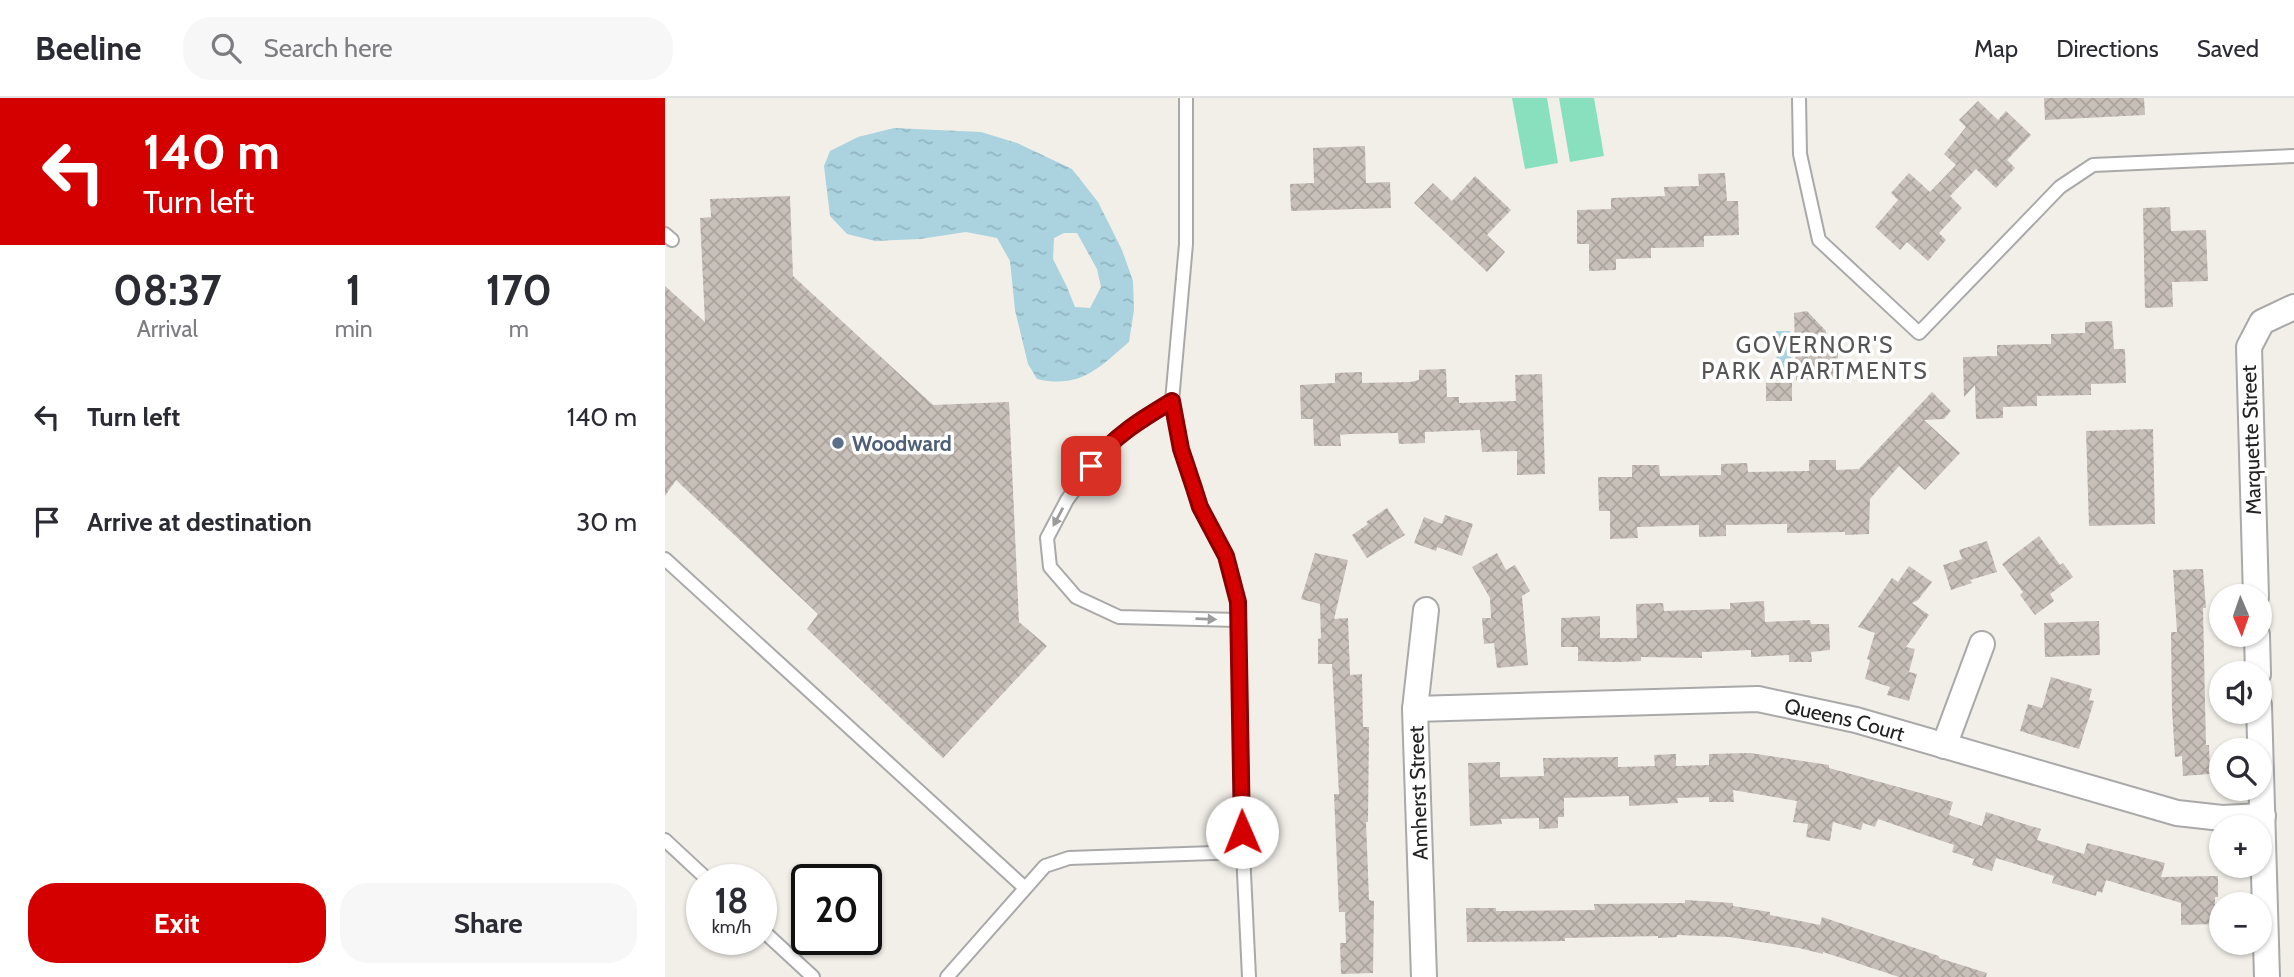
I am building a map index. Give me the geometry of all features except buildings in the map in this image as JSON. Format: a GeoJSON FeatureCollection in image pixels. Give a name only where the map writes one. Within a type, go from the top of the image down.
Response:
{"type":"FeatureCollection","features":[{"type":"Feature","properties":{"kind":"street","name":"Marquette Street"},"geometry":{"type":"LineString","coordinates":[[2256,584],[2249,347],[2262,322],[2294,307]]}},
{"type":"Feature","properties":{"kind":"street","name":"Amherst Street"},"geometry":{"type":"LineString","coordinates":[[1424,977],[1415,709],[1426,610]]}},
{"type":"Feature","properties":{"kind":"street"},"geometry":{"type":"LineString","coordinates":[[1944,746],[1982,644]]}},
{"type":"Feature","properties":{"kind":"street","name":"Queens Court"},"geometry":{"type":"LineString","coordinates":[[1415,709],[1758,699],[1856,720],[2177,813],[2209,817]]}},
{"type":"Feature","properties":{"kind":"street"},"geometry":{"type":"LineString","coordinates":[[2260,724],[2263,815]]}},
{"type":"Feature","properties":{"kind":"street"},"geometry":{"type":"LineString","coordinates":[[2265,878],[2267,977]]}},
{"type":"Feature","properties":{"kind":"lane"},"geometry":{"type":"LineString","coordinates":[[1186,98],[1186,244],[1172,401],[1181,449],[1200,507],[1226,556],[1238,602],[1243,852],[1249,977]]}},
{"type":"Feature","properties":{"kind":"lane"},"geometry":{"type":"LineString","coordinates":[[1799,98],[1800,154],[1819,240],[1919,333],[2060,187],[2093,165],[2294,156]]}},
{"type":"Feature","properties":{"kind":"lane"},"geometry":{"type":"LineString","coordinates":[[1172,401],[1142,419],[1104,449],[1067,500],[1047,538],[1051,567],[1076,597],[1119,617],[1238,620]]}},
{"type":"Feature","properties":{"kind":"lane"},"geometry":{"type":"LineString","coordinates":[[665,559],[1025,888]]}},
{"type":"Feature","properties":{"kind":"lane"},"geometry":{"type":"LineString","coordinates":[[665,840],[691,864]]}},
{"type":"Feature","properties":{"kind":"lane"},"geometry":{"type":"LineString","coordinates":[[947,977],[1045,866],[1069,858],[1243,852]]}},
{"type":"Feature","properties":{"kind":"lane"},"geometry":{"type":"LineString","coordinates":[[777,944],[813,977]]}},
{"type":"Feature","properties":{"kind":"green space"},"geometry":{"type":"Polygon","coordinates":[[[1512,98],[1547,98],[1558,163],[1525,169],[1512,98]]]}},
{"type":"Feature","properties":{"kind":"green space"},"geometry":{"type":"Polygon","coordinates":[[[1559,98],[1594,98],[1604,156],[1570,162],[1559,98]]]}},
{"type":"Feature","properties":{"kind":"water"},"geometry":{"type":"Polygon","coordinates":[[[894,128],[981,132],[1017,143],[1072,169],[1098,202],[1122,250],[1133,281],[1134,310],[1129,342],[1098,368],[1077,379],[1037,379],[1028,364],[1015,310],[1010,261],[997,238],[966,232],[920,239],[875,241],[847,234],[830,216],[824,166],[830,151],[858,137],[894,128]],[[1064,233],[1054,238],[1053,259],[1075,307],[1090,308],[1101,287],[1097,269],[1077,233],[1064,233]]]}},
{"type":"Feature","properties":{"kind":"water"},"geometry":{"type":"Polygon","coordinates":[[[1776,331],[1790,331],[1792,372],[1777,373],[1776,331]]]}},
{"type":"Feature","properties":{"kind":"place","name":"Woodward"},"geometry":{"type":"Point","coordinates":[838,443]}},
{"type":"Feature","properties":{"kind":"district","name":"GOVERNOR'S PARK APARTMENTS"},"geometry":{"type":"Point","coordinates":[1815,358]}},
{"type":"Feature","properties":{"kind":"route"},"geometry":{"type":"LineString","coordinates":[[1091,466],[1104,449],[1142,419],[1172,401],[1181,449],[1200,507],[1226,556],[1238,602],[1242,832]]}}]}
